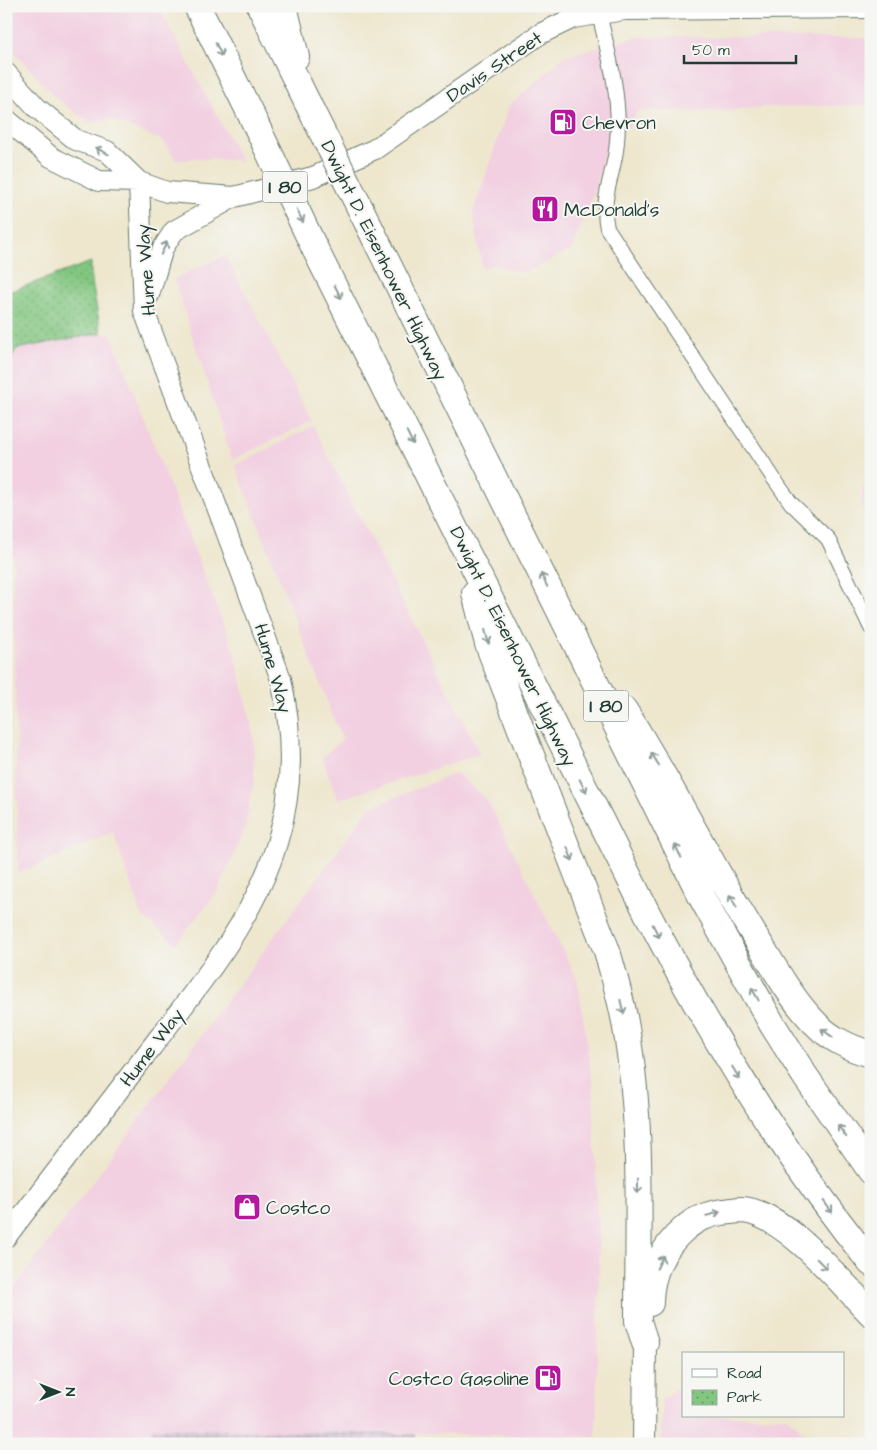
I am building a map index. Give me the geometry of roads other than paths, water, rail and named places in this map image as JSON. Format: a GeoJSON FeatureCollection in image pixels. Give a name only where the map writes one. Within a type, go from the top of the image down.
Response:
{"type":"FeatureCollection","features":[{"type":"Feature","properties":{"kind":"highway","name":"Dwight D. Eisenhower Highway"},"geometry":{"type":"LineString","coordinates":[[197,6],[315,249],[646,911],[697,1008],[745,1087],[796,1164],[871,1263]]}},
{"type":"Feature","properties":{"kind":"highway","name":"Dwight D. Eisenhower Highway"},"geometry":{"type":"LineString","coordinates":[[260,6],[702,898],[772,1024],[815,1091],[871,1171]]}},
{"type":"Feature","properties":{"kind":"highway"},"geometry":{"type":"LineString","coordinates":[[284,6],[308,104]]}},
{"type":"Feature","properties":{"kind":"highway"},"geometry":{"type":"LineString","coordinates":[[461,539],[488,644],[607,950],[618,988],[626,1028],[636,1119],[638,1321],[645,1343]]}},
{"type":"Feature","properties":{"kind":"highway"},"geometry":{"type":"LineString","coordinates":[[562,616],[656,760],[742,917],[794,998],[816,1024],[842,1044],[871,1054]]}},
{"type":"Feature","properties":{"kind":"highway"},"geometry":{"type":"LineString","coordinates":[[645,1343],[650,1319],[650,1287],[656,1266],[672,1239],[690,1224],[712,1213],[742,1210],[765,1216],[788,1230],[871,1313]]}},
{"type":"Feature","properties":{"kind":"main road","name":"Davis Street"},"geometry":{"type":"LineString","coordinates":[[6,119],[51,157],[99,181],[139,182],[167,192],[234,197],[313,177],[375,149],[540,34],[573,18],[597,10],[871,8]]}},
{"type":"Feature","properties":{"kind":"main road","name":"Davis Street"},"geometry":{"type":"LineString","coordinates":[[6,73],[37,108],[76,140],[107,151],[139,182]]}},
{"type":"Feature","properties":{"kind":"main road","name":"Hume Way"},"geometry":{"type":"LineString","coordinates":[[6,1237],[216,960],[254,899],[269,868],[278,842],[290,785],[290,734],[281,679],[144,311],[139,182]]}},
{"type":"Feature","properties":{"kind":"main road"},"geometry":{"type":"LineString","coordinates":[[144,311],[163,248],[174,231],[234,197]]}},
{"type":"Feature","properties":{"kind":"main road"},"geometry":{"type":"LineString","coordinates":[[644,1444],[645,1343]]}},
{"type":"Feature","properties":{"kind":"street"},"geometry":{"type":"LineString","coordinates":[[597,10],[614,76],[618,120],[617,144],[604,201],[608,228],[774,479],[791,503],[828,539],[871,628]]}},
{"type":"Feature","properties":{"kind":"place","name":"Chevron"},"geometry":{"type":"Point","coordinates":[563,122]}},
{"type":"Feature","properties":{"kind":"place","name":"McDonald's"},"geometry":{"type":"Point","coordinates":[545,209]}},
{"type":"Feature","properties":{"kind":"place","name":"Costco"},"geometry":{"type":"Point","coordinates":[247,1207]}},
{"type":"Feature","properties":{"kind":"place","name":"Costco Gasoline"},"geometry":{"type":"Point","coordinates":[548,1378]}}]}
